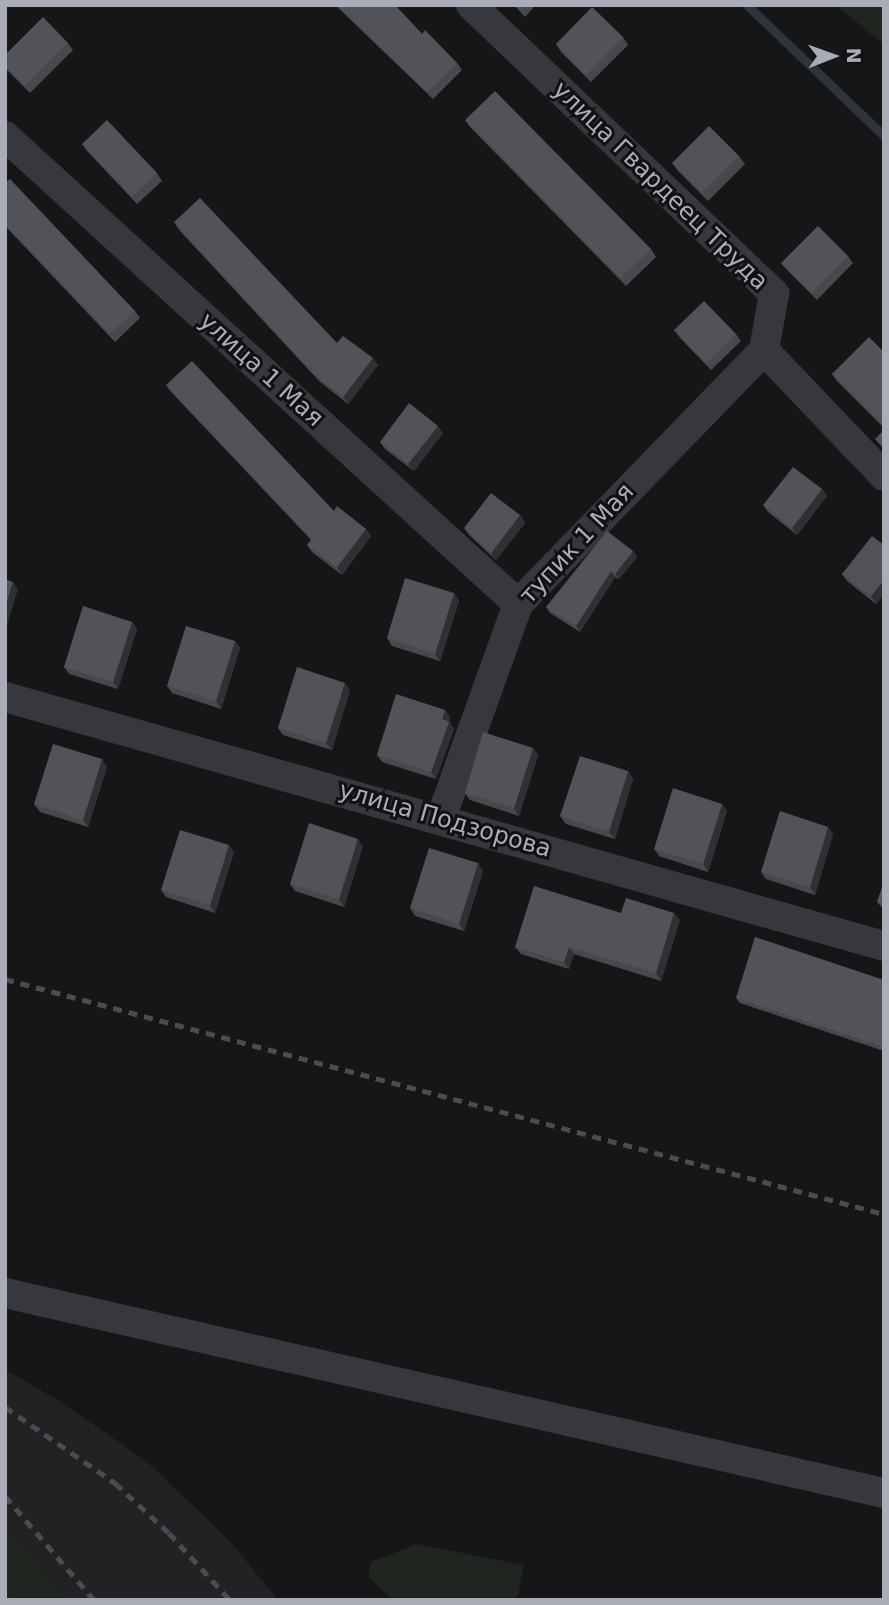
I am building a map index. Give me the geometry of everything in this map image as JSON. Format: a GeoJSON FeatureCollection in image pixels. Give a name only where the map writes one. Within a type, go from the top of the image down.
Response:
{"type":"FeatureCollection","features":[{"type":"Feature","properties":{"kind":"street","name":"улица Гвардеец Труда"},"geometry":{"type":"LineString","coordinates":[[471,5],[774,294],[764,350]]}},
{"type":"Feature","properties":{"kind":"street","name":"улица 1 Мая"},"geometry":{"type":"LineString","coordinates":[[5,136],[517,604]]}},
{"type":"Feature","properties":{"kind":"street"},"geometry":{"type":"LineString","coordinates":[[764,350],[884,476]]}},
{"type":"Feature","properties":{"kind":"street","name":"тупик 1 Мая"},"geometry":{"type":"LineString","coordinates":[[441,818],[517,604],[764,350]]}},
{"type":"Feature","properties":{"kind":"street","name":"улица Подзорова"},"geometry":{"type":"LineString","coordinates":[[5,697],[441,818],[884,946]]}},
{"type":"Feature","properties":{"kind":"street"},"geometry":{"type":"LineString","coordinates":[[5,1293],[884,1493]]}},
{"type":"Feature","properties":{"kind":"shaded area"},"geometry":{"type":"Polygon","coordinates":[[[836,5],[883,5],[884,48],[882,43],[836,5]]]}},
{"type":"Feature","properties":{"kind":"shaded area"},"geometry":{"type":"Polygon","coordinates":[[[5,1370],[60,1401],[147,1462],[229,1540],[278,1600],[5,1600],[5,1370]]]}},
{"type":"Feature","properties":{"kind":"shaded area"},"geometry":{"type":"Polygon","coordinates":[[[5,1529],[70,1600],[12,1600],[5,1592],[5,1529]]]}},
{"type":"Feature","properties":{"kind":"shaded area"},"geometry":{"type":"Polygon","coordinates":[[[417,1544],[524,1565],[518,1595],[512,1600],[393,1600],[368,1577],[371,1562],[417,1544]]]}},
{"type":"Feature","properties":{"kind":"building"},"geometry":{"type":"Polygon","coordinates":[[[337,5],[395,5],[422,34],[425,30],[457,63],[427,92],[337,5]]]}},
{"type":"Feature","properties":{"kind":"building"},"geometry":{"type":"Polygon","coordinates":[[[592,7],[623,37],[586,75],[556,44],[592,7]]]}},
{"type":"Feature","properties":{"kind":"building"},"geometry":{"type":"Polygon","coordinates":[[[43,17],[68,43],[25,86],[5,66],[5,55],[43,17]]]}},
{"type":"Feature","properties":{"kind":"building"},"geometry":{"type":"Polygon","coordinates":[[[495,91],[651,249],[621,278],[465,120],[495,91]]]}},
{"type":"Feature","properties":{"kind":"building"},"geometry":{"type":"Polygon","coordinates":[[[107,120],[157,173],[132,197],[82,144],[107,120]]]}},
{"type":"Feature","properties":{"kind":"building"},"geometry":{"type":"Polygon","coordinates":[[[709,126],[739,156],[702,193],[672,163],[709,126]]]}},
{"type":"Feature","properties":{"kind":"building"},"geometry":{"type":"Polygon","coordinates":[[[10,179],[135,311],[110,334],[5,224],[5,183],[10,179]]]}},
{"type":"Feature","properties":{"kind":"building"},"geometry":{"type":"Polygon","coordinates":[[[200,198],[337,343],[343,336],[373,358],[343,397],[314,374],[174,222],[200,198]]]}},
{"type":"Feature","properties":{"kind":"building"},"geometry":{"type":"Polygon","coordinates":[[[818,226],[848,256],[812,293],[781,263],[818,226]]]}},
{"type":"Feature","properties":{"kind":"building"},"geometry":{"type":"Polygon","coordinates":[[[704,301],[736,334],[706,363],[674,330],[704,301]]]}},
{"type":"Feature","properties":{"kind":"building"},"geometry":{"type":"Polygon","coordinates":[[[869,337],[884,352],[884,425],[832,374],[869,337]]]}},
{"type":"Feature","properties":{"kind":"building"},"geometry":{"type":"Polygon","coordinates":[[[192,361],[334,511],[337,506],[366,529],[337,567],[307,545],[312,539],[166,385],[192,361]]]}},
{"type":"Feature","properties":{"kind":"building"},"geometry":{"type":"Polygon","coordinates":[[[409,403],[438,426],[408,464],[380,442],[409,403]]]}},
{"type":"Feature","properties":{"kind":"building"},"geometry":{"type":"Polygon","coordinates":[[[884,430],[884,449],[875,439],[884,430]]]}},
{"type":"Feature","properties":{"kind":"building"},"geometry":{"type":"Polygon","coordinates":[[[793,467],[822,489],[792,528],[763,505],[793,467]]]}},
{"type":"Feature","properties":{"kind":"building"},"geometry":{"type":"Polygon","coordinates":[[[491,493],[520,515],[491,553],[464,528],[491,493]]]}},
{"type":"Feature","properties":{"kind":"building"},"geometry":{"type":"Polygon","coordinates":[[[607,531],[633,551],[615,574],[611,571],[576,626],[546,607],[607,531]]]}},
{"type":"Feature","properties":{"kind":"building"},"geometry":{"type":"Polygon","coordinates":[[[872,536],[884,545],[884,580],[871,596],[842,574],[872,536]]]}},
{"type":"Feature","properties":{"kind":"building"},"geometry":{"type":"Polygon","coordinates":[[[405,578],[454,593],[435,654],[387,638],[405,578]]]}},
{"type":"Feature","properties":{"kind":"building"},"geometry":{"type":"Polygon","coordinates":[[[5,579],[13,582],[5,608],[5,579]]]}},
{"type":"Feature","properties":{"kind":"building"},"geometry":{"type":"Polygon","coordinates":[[[83,606],[132,622],[113,682],[64,667],[83,606]]]}},
{"type":"Feature","properties":{"kind":"building"},"geometry":{"type":"Polygon","coordinates":[[[186,626],[235,641],[216,701],[167,686],[186,626]]]}},
{"type":"Feature","properties":{"kind":"building"},"geometry":{"type":"Polygon","coordinates":[[[297,667],[345,683],[326,743],[278,728],[297,667]]]}},
{"type":"Feature","properties":{"kind":"building"},"geometry":{"type":"Polygon","coordinates":[[[396,694],[445,710],[442,719],[449,722],[431,772],[377,755],[396,694]]]}},
{"type":"Feature","properties":{"kind":"building"},"geometry":{"type":"Polygon","coordinates":[[[483,732],[533,748],[514,808],[465,793],[483,732]]]}},
{"type":"Feature","properties":{"kind":"building"},"geometry":{"type":"Polygon","coordinates":[[[53,744],[102,759],[83,820],[34,804],[53,744]]]}},
{"type":"Feature","properties":{"kind":"building"},"geometry":{"type":"Polygon","coordinates":[[[580,756],[628,771],[609,832],[560,816],[580,756]]]}},
{"type":"Feature","properties":{"kind":"building"},"geometry":{"type":"Polygon","coordinates":[[[673,788],[722,804],[703,864],[654,849],[673,788]]]}},
{"type":"Feature","properties":{"kind":"building"},"geometry":{"type":"Polygon","coordinates":[[[780,811],[828,827],[810,887],[761,872],[780,811]]]}},
{"type":"Feature","properties":{"kind":"building"},"geometry":{"type":"Polygon","coordinates":[[[309,823],[358,839],[339,899],[290,884],[309,823]]]}},
{"type":"Feature","properties":{"kind":"building"},"geometry":{"type":"Polygon","coordinates":[[[180,830],[229,845],[210,905],[161,890],[180,830]]]}},
{"type":"Feature","properties":{"kind":"building"},"geometry":{"type":"Polygon","coordinates":[[[429,848],[478,863],[459,924],[410,908],[429,848]]]}},
{"type":"Feature","properties":{"kind":"building"},"geometry":{"type":"Polygon","coordinates":[[[884,882],[884,904],[877,902],[884,882]]]}},
{"type":"Feature","properties":{"kind":"building"},"geometry":{"type":"Polygon","coordinates":[[[534,886],[621,913],[626,898],[674,913],[656,973],[569,947],[564,962],[515,947],[534,886]]]}},
{"type":"Feature","properties":{"kind":"building"},"geometry":{"type":"Polygon","coordinates":[[[755,937],[884,980],[884,1047],[736,998],[755,937]]]}},
{"type":"Feature","properties":{"kind":"waterway"},"geometry":{"type":"LineString","coordinates":[[747,5],[884,136]]}},
{"type":"Feature","properties":{"kind":"railway"},"geometry":{"type":"LineString","coordinates":[[5,979],[884,1214]]}},
{"type":"Feature","properties":{"kind":"railway"},"geometry":{"type":"LineString","coordinates":[[5,1407],[115,1483],[169,1533],[230,1600]]}},
{"type":"Feature","properties":{"kind":"railway"},"geometry":{"type":"LineString","coordinates":[[5,1496],[94,1600]]}}]}
